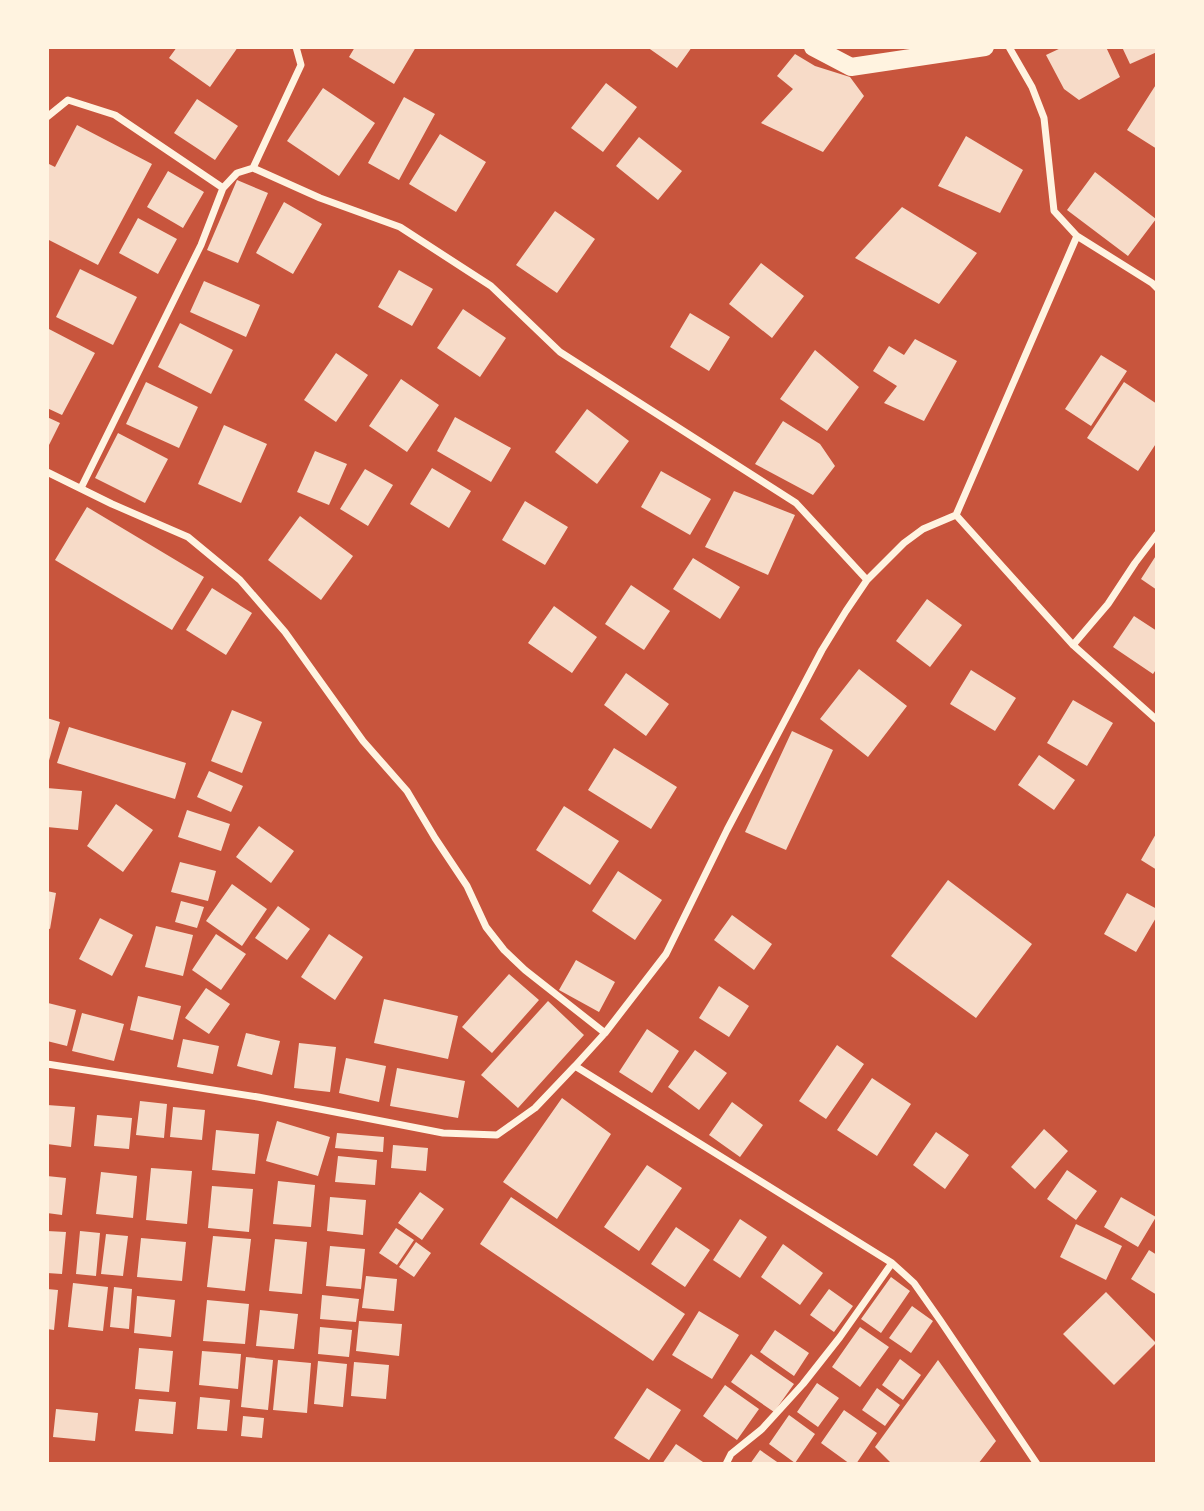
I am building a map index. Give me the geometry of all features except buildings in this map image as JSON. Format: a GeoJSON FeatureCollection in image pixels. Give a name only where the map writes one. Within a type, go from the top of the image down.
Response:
{"type":"FeatureCollection","features":[{"type":"Feature","properties":{"kind":"main road"},"geometry":{"type":"LineString","coordinates":[[813,47],[851,67],[985,47]]}},
{"type":"Feature","properties":{"kind":"street"},"geometry":{"type":"LineString","coordinates":[[253,168],[301,65],[296,47]]}},
{"type":"Feature","properties":{"kind":"street"},"geometry":{"type":"LineString","coordinates":[[1009,47],[1032,87],[1044,118],[1054,211],[1077,236],[1157,288]]}},
{"type":"Feature","properties":{"kind":"street"},"geometry":{"type":"LineString","coordinates":[[47,117],[68,100],[115,115],[223,188]]}},
{"type":"Feature","properties":{"kind":"street"},"geometry":{"type":"LineString","coordinates":[[80,488],[201,245],[223,188],[237,173],[253,168],[320,198],[400,228],[491,286],[560,352],[796,503],[867,580]]}},
{"type":"Feature","properties":{"kind":"street"},"geometry":{"type":"LineString","coordinates":[[47,1064],[258,1097],[443,1133],[498,1135],[536,1108],[605,1033],[666,954],[727,830],[845,611],[867,580],[904,543],[923,529],[956,516],[1077,236]]}},
{"type":"Feature","properties":{"kind":"street"},"geometry":{"type":"LineString","coordinates":[[47,472],[188,537],[240,580],[285,632],[363,741],[407,791],[467,886],[486,927],[504,950],[525,970],[605,1033]]}},
{"type":"Feature","properties":{"kind":"street"},"geometry":{"type":"LineString","coordinates":[[956,516],[1073,645],[1157,720]]}},
{"type":"Feature","properties":{"kind":"street"},"geometry":{"type":"LineString","coordinates":[[1073,645],[1108,604],[1157,534]]}},
{"type":"Feature","properties":{"kind":"street"},"geometry":{"type":"LineString","coordinates":[[575,1066],[892,1263],[914,1283],[1037,1464]]}},
{"type":"Feature","properties":{"kind":"street"},"geometry":{"type":"LineString","coordinates":[[726,1464],[731,1454],[762,1429],[803,1384],[892,1263]]}}]}
